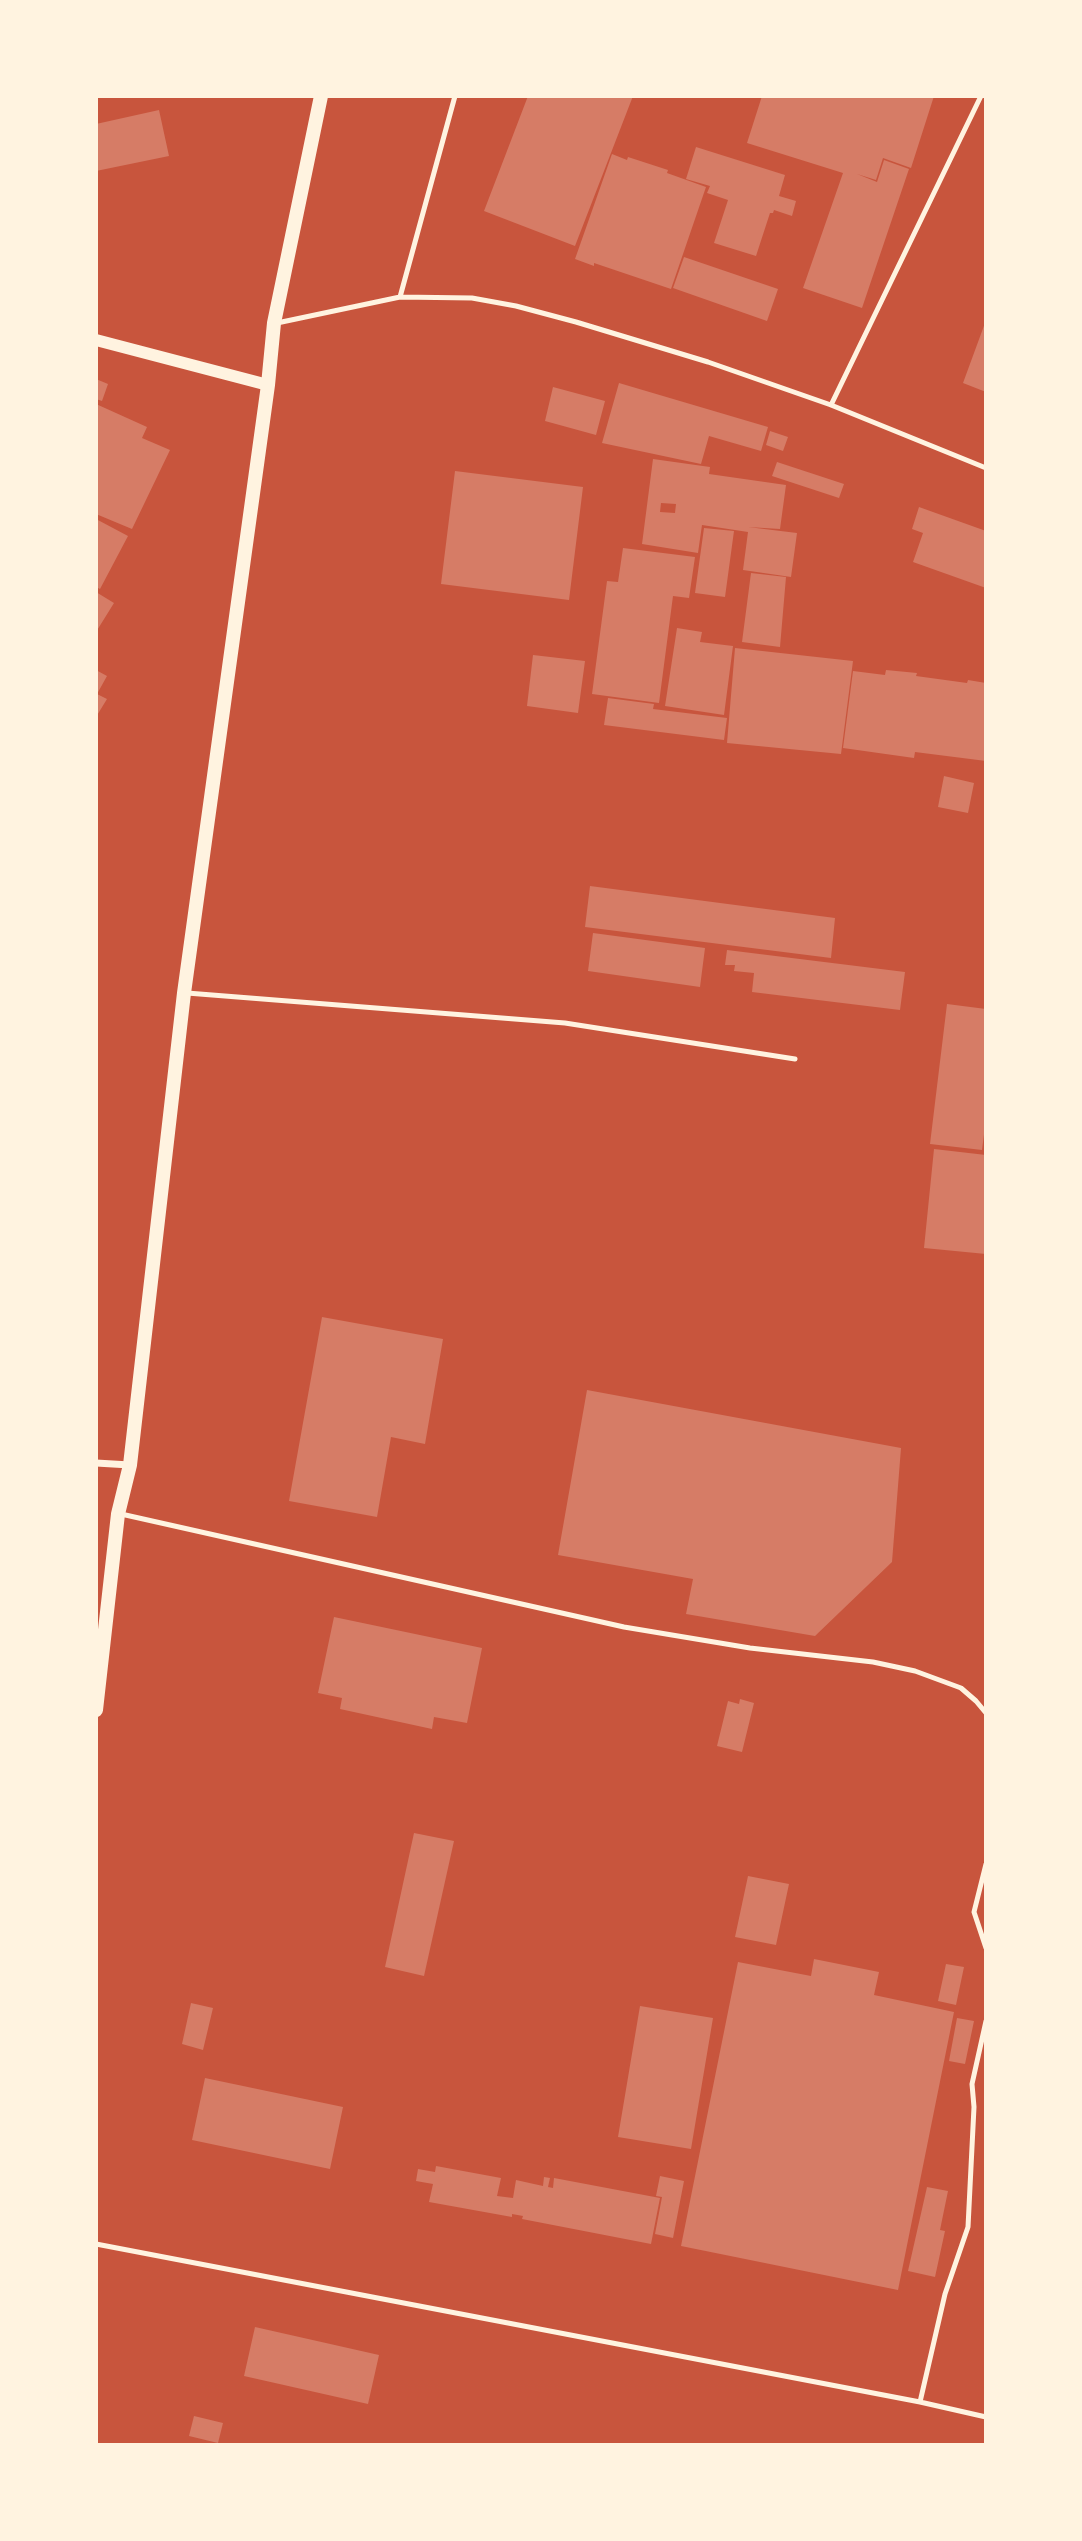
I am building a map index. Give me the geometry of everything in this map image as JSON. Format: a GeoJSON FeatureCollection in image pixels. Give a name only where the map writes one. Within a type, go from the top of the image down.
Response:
{"type":"FeatureCollection","features":[{"type":"Feature","properties":{"kind":"main road"},"geometry":{"type":"LineString","coordinates":[[96,1710],[118,1514],[130,1465],[184,993],[268,385],[274,323],[321,96]]}},
{"type":"Feature","properties":{"kind":"street"},"geometry":{"type":"LineString","coordinates":[[96,340],[268,385]]}},
{"type":"Feature","properties":{"kind":"street"},"geometry":{"type":"LineString","coordinates":[[96,1463],[130,1465]]}},
{"type":"Feature","properties":{"kind":"lane"},"geometry":{"type":"LineString","coordinates":[[400,297],[455,96]]}},
{"type":"Feature","properties":{"kind":"lane"},"geometry":{"type":"LineString","coordinates":[[831,405],[981,96]]}},
{"type":"Feature","properties":{"kind":"lane"},"geometry":{"type":"LineString","coordinates":[[274,323],[400,297],[472,298],[516,306],[708,362],[831,405],[986,468]]}},
{"type":"Feature","properties":{"kind":"lane"},"geometry":{"type":"LineString","coordinates":[[184,993],[565,1023],[795,1059]]}},
{"type":"Feature","properties":{"kind":"lane"},"geometry":{"type":"LineString","coordinates":[[118,1514],[624,1627],[750,1648],[873,1662],[915,1671],[961,1688],[986,1713]]}},
{"type":"Feature","properties":{"kind":"lane"},"geometry":{"type":"LineString","coordinates":[[986,1864],[974,1912],[986,1948]]}},
{"type":"Feature","properties":{"kind":"lane"},"geometry":{"type":"LineString","coordinates":[[920,2402],[945,2294],[968,2227],[972,2084],[986,2021]]}},
{"type":"Feature","properties":{"kind":"lane"},"geometry":{"type":"LineString","coordinates":[[96,2244],[920,2402],[986,2417]]}},
{"type":"Feature","properties":{"kind":"building"},"geometry":{"type":"Polygon","coordinates":[[[528,96],[633,96],[575,246],[484,211],[528,96]]]}},
{"type":"Feature","properties":{"kind":"building"},"geometry":{"type":"Polygon","coordinates":[[[762,96],[934,96],[911,168],[883,158],[876,180],[857,174],[877,182],[884,160],[909,169],[862,308],[803,288],[843,173],[747,143],[762,96]]]}},
{"type":"Feature","properties":{"kind":"building"},"geometry":{"type":"Polygon","coordinates":[[[159,110],[169,156],[96,171],[96,124],[159,110]]]}},
{"type":"Feature","properties":{"kind":"building"},"geometry":{"type":"Polygon","coordinates":[[[696,147],[785,175],[779,196],[796,201],[792,216],[774,210],[770,213],[756,256],[714,243],[728,200],[707,193],[710,186],[686,179],[696,147]]]}},
{"type":"Feature","properties":{"kind":"building"},"geometry":{"type":"Polygon","coordinates":[[[612,154],[668,170],[667,173],[706,187],[671,289],[575,259],[612,154]]]}},
{"type":"Feature","properties":{"kind":"building"},"geometry":{"type":"Polygon","coordinates":[[[684,257],[778,289],[767,321],[673,288],[684,257]]]}},
{"type":"Feature","properties":{"kind":"building"},"geometry":{"type":"Polygon","coordinates":[[[986,323],[986,392],[963,383],[986,323]]]}},
{"type":"Feature","properties":{"kind":"building"},"geometry":{"type":"Polygon","coordinates":[[[96,379],[108,384],[102,401],[96,399],[96,379]]]}},
{"type":"Feature","properties":{"kind":"building"},"geometry":{"type":"Polygon","coordinates":[[[619,383],[768,427],[761,451],[709,436],[701,464],[602,443],[619,383]]]}},
{"type":"Feature","properties":{"kind":"building"},"geometry":{"type":"Polygon","coordinates":[[[553,387],[605,401],[596,435],[545,421],[553,387]]]}},
{"type":"Feature","properties":{"kind":"building"},"geometry":{"type":"Polygon","coordinates":[[[96,404],[147,427],[142,438],[170,450],[132,529],[96,514],[96,404]]]}},
{"type":"Feature","properties":{"kind":"building"},"geometry":{"type":"Polygon","coordinates":[[[770,431],[788,437],[783,451],[766,445],[770,431]]]}},
{"type":"Feature","properties":{"kind":"building"},"geometry":{"type":"Polygon","coordinates":[[[653,459],[710,467],[709,474],[786,485],[780,529],[748,527],[797,533],[791,577],[743,570],[748,532],[702,525],[698,553],[642,544],[653,459]],[[661,503],[660,512],[675,513],[676,504],[661,503]]]}},
{"type":"Feature","properties":{"kind":"building"},"geometry":{"type":"Polygon","coordinates":[[[777,462],[844,484],[839,498],[772,476],[777,462]]]}},
{"type":"Feature","properties":{"kind":"building"},"geometry":{"type":"Polygon","coordinates":[[[455,471],[583,487],[569,600],[441,584],[455,471]]]}},
{"type":"Feature","properties":{"kind":"building"},"geometry":{"type":"Polygon","coordinates":[[[919,507],[986,531],[986,588],[913,562],[923,533],[912,529],[919,507]]]}},
{"type":"Feature","properties":{"kind":"building"},"geometry":{"type":"Polygon","coordinates":[[[96,519],[128,536],[100,589],[96,587],[96,519]]]}},
{"type":"Feature","properties":{"kind":"building"},"geometry":{"type":"Polygon","coordinates":[[[704,528],[734,531],[725,597],[695,593],[704,528]]]}},
{"type":"Feature","properties":{"kind":"building"},"geometry":{"type":"Polygon","coordinates":[[[623,548],[695,557],[689,598],[673,596],[659,703],[592,694],[607,581],[618,582],[623,548]]]}},
{"type":"Feature","properties":{"kind":"building"},"geometry":{"type":"Polygon","coordinates":[[[751,573],[786,577],[780,647],[742,642],[751,573]]]}},
{"type":"Feature","properties":{"kind":"building"},"geometry":{"type":"Polygon","coordinates":[[[96,592],[114,603],[96,632],[96,592]]]}},
{"type":"Feature","properties":{"kind":"building"},"geometry":{"type":"Polygon","coordinates":[[[677,628],[702,632],[700,642],[733,646],[724,715],[665,706],[677,628]]]}},
{"type":"Feature","properties":{"kind":"building"},"geometry":{"type":"Polygon","coordinates":[[[735,648],[853,661],[841,754],[727,743],[735,648]]]}},
{"type":"Feature","properties":{"kind":"building"},"geometry":{"type":"Polygon","coordinates":[[[533,655],[585,661],[578,713],[527,706],[533,655]]]}},
{"type":"Feature","properties":{"kind":"building"},"geometry":{"type":"Polygon","coordinates":[[[96,670],[107,676],[97,694],[107,699],[96,717],[96,670]]]}},
{"type":"Feature","properties":{"kind":"building"},"geometry":{"type":"Polygon","coordinates":[[[886,670],[967,683],[968,680],[986,683],[986,761],[915,752],[914,758],[843,748],[853,671],[885,675],[886,670]]]}},
{"type":"Feature","properties":{"kind":"building"},"geometry":{"type":"Polygon","coordinates":[[[608,698],[654,704],[653,709],[727,718],[724,740],[604,725],[608,698]]]}},
{"type":"Feature","properties":{"kind":"building"},"geometry":{"type":"Polygon","coordinates":[[[944,776],[974,783],[968,813],[938,807],[944,776]]]}},
{"type":"Feature","properties":{"kind":"building"},"geometry":{"type":"Polygon","coordinates":[[[590,886],[835,918],[831,958],[585,927],[590,886]]]}},
{"type":"Feature","properties":{"kind":"building"},"geometry":{"type":"Polygon","coordinates":[[[593,933],[705,948],[700,987],[588,971],[593,933]]]}},
{"type":"Feature","properties":{"kind":"building"},"geometry":{"type":"Polygon","coordinates":[[[727,950],[905,972],[900,1010],[752,992],[754,973],[734,971],[735,965],[725,965],[727,950]]]}},
{"type":"Feature","properties":{"kind":"building"},"geometry":{"type":"Polygon","coordinates":[[[947,1004],[986,1009],[986,1119],[982,1150],[930,1144],[947,1004]]]}},
{"type":"Feature","properties":{"kind":"building"},"geometry":{"type":"Polygon","coordinates":[[[934,1149],[986,1155],[986,1254],[924,1248],[934,1149]]]}},
{"type":"Feature","properties":{"kind":"building"},"geometry":{"type":"Polygon","coordinates":[[[322,1317],[443,1339],[425,1444],[391,1437],[377,1517],[289,1501],[322,1317]]]}},
{"type":"Feature","properties":{"kind":"building"},"geometry":{"type":"Polygon","coordinates":[[[587,1390],[901,1448],[892,1562],[815,1636],[686,1614],[693,1579],[558,1555],[587,1390]]]}},
{"type":"Feature","properties":{"kind":"building"},"geometry":{"type":"Polygon","coordinates":[[[334,1617],[482,1648],[467,1723],[434,1717],[432,1729],[340,1709],[342,1698],[318,1693],[334,1617]]]}},
{"type":"Feature","properties":{"kind":"building"},"geometry":{"type":"Polygon","coordinates":[[[740,1699],[754,1703],[742,1752],[717,1746],[728,1701],[739,1704],[740,1699]]]}},
{"type":"Feature","properties":{"kind":"building"},"geometry":{"type":"Polygon","coordinates":[[[414,1833],[454,1841],[424,1976],[385,1967],[414,1833]]]}},
{"type":"Feature","properties":{"kind":"building"},"geometry":{"type":"Polygon","coordinates":[[[748,1876],[789,1884],[776,1945],[735,1937],[748,1876]]]}},
{"type":"Feature","properties":{"kind":"building"},"geometry":{"type":"Polygon","coordinates":[[[814,1959],[879,1972],[874,1995],[954,2012],[898,2290],[681,2246],[738,1962],[811,1976],[814,1959]]]}},
{"type":"Feature","properties":{"kind":"building"},"geometry":{"type":"Polygon","coordinates":[[[946,1964],[964,1967],[956,2005],[938,2001],[946,1964]]]}},
{"type":"Feature","properties":{"kind":"building"},"geometry":{"type":"Polygon","coordinates":[[[191,2003],[213,2008],[203,2050],[182,2044],[191,2003]]]}},
{"type":"Feature","properties":{"kind":"building"},"geometry":{"type":"Polygon","coordinates":[[[640,2006],[713,2018],[691,2149],[618,2137],[640,2006]]]}},
{"type":"Feature","properties":{"kind":"building"},"geometry":{"type":"Polygon","coordinates":[[[957,2018],[974,2021],[965,2064],[949,2061],[957,2018]]]}},
{"type":"Feature","properties":{"kind":"building"},"geometry":{"type":"Polygon","coordinates":[[[205,2078],[343,2107],[330,2169],[192,2140],[205,2078]]]}},
{"type":"Feature","properties":{"kind":"building"},"geometry":{"type":"Polygon","coordinates":[[[436,2166],[501,2178],[497,2196],[513,2198],[516,2180],[543,2186],[544,2177],[550,2178],[548,2187],[553,2188],[554,2178],[660,2198],[651,2244],[522,2219],[523,2216],[512,2214],[512,2217],[429,2202],[433,2184],[416,2181],[418,2169],[435,2172],[436,2166]]]}},
{"type":"Feature","properties":{"kind":"building"},"geometry":{"type":"Polygon","coordinates":[[[660,2176],[684,2181],[673,2238],[655,2234],[662,2197],[656,2196],[660,2176]]]}},
{"type":"Feature","properties":{"kind":"building"},"geometry":{"type":"Polygon","coordinates":[[[927,2187],[948,2191],[940,2230],[945,2231],[935,2277],[908,2271],[927,2187]]]}},
{"type":"Feature","properties":{"kind":"building"},"geometry":{"type":"Polygon","coordinates":[[[255,2327],[379,2355],[368,2404],[244,2376],[255,2327]]]}},
{"type":"Feature","properties":{"kind":"building"},"geometry":{"type":"Polygon","coordinates":[[[194,2416],[223,2423],[218,2443],[189,2436],[194,2416]]]}}]}
